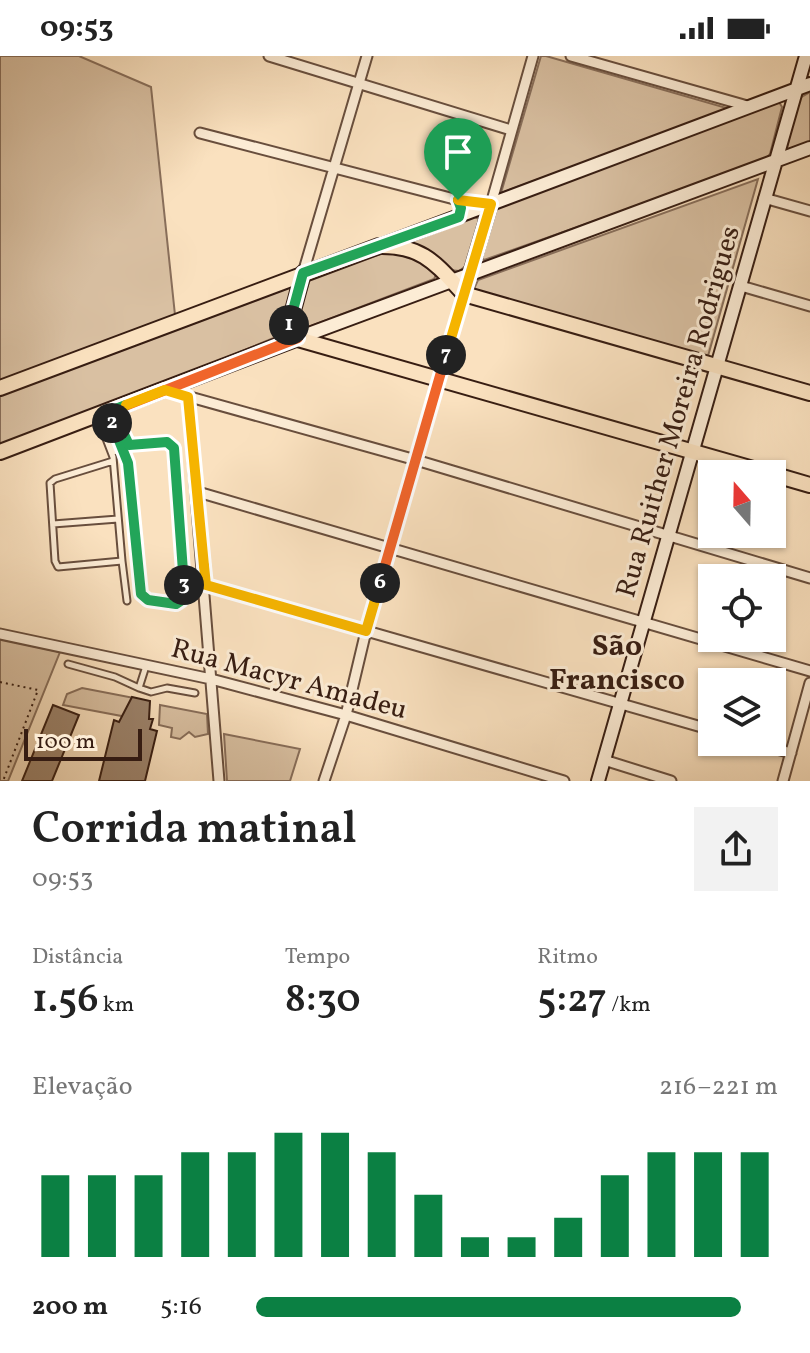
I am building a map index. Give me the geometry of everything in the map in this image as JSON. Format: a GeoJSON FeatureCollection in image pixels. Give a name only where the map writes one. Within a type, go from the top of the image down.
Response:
{"type":"FeatureCollection","features":[{"type":"Feature","properties":{"kind":"main road","name":"Rua Ruither Moreira Rodrigues"},"geometry":{"type":"LineString","coordinates":[[598,781],[806,56]]}},
{"type":"Feature","properties":{"kind":"main road"},"geometry":{"type":"LineString","coordinates":[[0,388],[810,84]]}},
{"type":"Feature","properties":{"kind":"main road"},"geometry":{"type":"LineString","coordinates":[[0,452],[810,148]]}},
{"type":"Feature","properties":{"kind":"main road"},"geometry":{"type":"LineString","coordinates":[[464,294],[491,204]]}},
{"type":"Feature","properties":{"kind":"main road"},"geometry":{"type":"LineString","coordinates":[[379,246],[417,251],[431,259],[464,294],[810,393]]}},
{"type":"Feature","properties":{"kind":"main road"},"geometry":{"type":"LineString","coordinates":[[303,273],[287,333],[298,338],[721,460]]}},
{"type":"Feature","properties":{"kind":"main road"},"geometry":{"type":"LineString","coordinates":[[786,478],[810,485]]}},
{"type":"Feature","properties":{"kind":"street"},"geometry":{"type":"LineString","coordinates":[[269,56],[511,130]]}},
{"type":"Feature","properties":{"kind":"street"},"geometry":{"type":"LineString","coordinates":[[303,273],[367,56]]}},
{"type":"Feature","properties":{"kind":"street"},"geometry":{"type":"LineString","coordinates":[[200,133],[458,200],[491,204],[533,56]]}},
{"type":"Feature","properties":{"kind":"street"},"geometry":{"type":"LineString","coordinates":[[571,56],[751,107]]}},
{"type":"Feature","properties":{"kind":"street"},"geometry":{"type":"LineString","coordinates":[[764,198],[810,211]]}},
{"type":"Feature","properties":{"kind":"street"},"geometry":{"type":"LineString","coordinates":[[458,200],[461,208],[459,217]]}},
{"type":"Feature","properties":{"kind":"street"},"geometry":{"type":"LineString","coordinates":[[741,286],[810,306]]}},
{"type":"Feature","properties":{"kind":"street"},"geometry":{"type":"LineString","coordinates":[[324,781],[346,715],[366,631],[464,294]]}},
{"type":"Feature","properties":{"kind":"street"},"geometry":{"type":"LineString","coordinates":[[165,390],[416,460],[810,578]]}},
{"type":"Feature","properties":{"kind":"street"},"geometry":{"type":"LineString","coordinates":[[188,397],[206,585],[219,781]]}},
{"type":"Feature","properties":{"kind":"street"},"geometry":{"type":"LineString","coordinates":[[105,414],[118,428]]}},
{"type":"Feature","properties":{"kind":"street"},"geometry":{"type":"LineString","coordinates":[[198,492],[810,671]]}},
{"type":"Feature","properties":{"kind":"street"},"geometry":{"type":"LineString","coordinates":[[206,585],[698,726]]}},
{"type":"Feature","properties":{"kind":"street","name":"Rua Macyr Amadeu"},"geometry":{"type":"LineString","coordinates":[[0,634],[211,679],[346,715],[564,781]]}},
{"type":"Feature","properties":{"kind":"street"},"geometry":{"type":"LineString","coordinates":[[783,781],[810,683]]}},
{"type":"Feature","properties":{"kind":"street"},"geometry":{"type":"LineString","coordinates":[[786,752],[791,753]]}},
{"type":"Feature","properties":{"kind":"street"},"geometry":{"type":"LineString","coordinates":[[604,760],[671,781]]}},
{"type":"Feature","properties":{"kind":"lane"},"geometry":{"type":"LineString","coordinates":[[105,414],[113,459],[127,601]]}},
{"type":"Feature","properties":{"kind":"lane"},"geometry":{"type":"LineString","coordinates":[[118,428],[129,445],[167,442],[174,448],[184,588],[182,600],[176,604],[148,600],[141,594],[129,473],[118,428]]}},
{"type":"Feature","properties":{"kind":"lane"},"geometry":{"type":"LineString","coordinates":[[113,459],[52,481],[53,524],[58,567],[122,561]]}},
{"type":"Feature","properties":{"kind":"lane"},"geometry":{"type":"LineString","coordinates":[[53,524],[118,519]]}},
{"type":"Feature","properties":{"kind":"lane"},"geometry":{"type":"LineString","coordinates":[[68,664],[115,677],[151,692],[167,688],[195,693]]}},
{"type":"Feature","properties":{"kind":"lane"},"geometry":{"type":"LineString","coordinates":[[139,688],[147,665]]}},
{"type":"Feature","properties":{"kind":"path"},"geometry":{"type":"LineString","coordinates":[[0,682],[38,690],[3,781]]}},
{"type":"Feature","properties":{"kind":"shaded area"},"geometry":{"type":"Polygon","coordinates":[[[0,56],[79,56],[151,87],[175,315],[0,382],[0,56]]]}},
{"type":"Feature","properties":{"kind":"shaded area"},"geometry":{"type":"Polygon","coordinates":[[[541,56],[546,56],[730,109],[501,193],[541,56]]]}},
{"type":"Feature","properties":{"kind":"shaded area"},"geometry":{"type":"Polygon","coordinates":[[[810,92],[810,142],[786,152],[798,99],[810,92]]]}},
{"type":"Feature","properties":{"kind":"shaded area"},"geometry":{"type":"Polygon","coordinates":[[[779,102],[782,107],[770,154],[764,161],[484,260],[482,258],[495,209],[779,102]]]}},
{"type":"Feature","properties":{"kind":"shaded area"},"geometry":{"type":"Polygon","coordinates":[[[758,179],[708,356],[473,291],[478,280],[758,179]]]}},
{"type":"Feature","properties":{"kind":"shaded area"},"geometry":{"type":"Polygon","coordinates":[[[471,215],[479,219],[467,265],[459,271],[450,270],[432,252],[406,241],[471,215]]]}},
{"type":"Feature","properties":{"kind":"shaded area"},"geometry":{"type":"Polygon","coordinates":[[[403,252],[437,273],[434,279],[303,329],[295,325],[312,273],[385,253],[403,252]]]}},
{"type":"Feature","properties":{"kind":"shaded area"},"geometry":{"type":"Polygon","coordinates":[[[293,283],[281,335],[107,407],[0,446],[0,393],[293,283]]]}},
{"type":"Feature","properties":{"kind":"shaded area"},"geometry":{"type":"Polygon","coordinates":[[[0,639],[60,652],[8,781],[0,781],[0,639]]]}},
{"type":"Feature","properties":{"kind":"shaded area"},"geometry":{"type":"Polygon","coordinates":[[[82,688],[134,698],[127,717],[63,705],[67,694],[82,688]]]}},
{"type":"Feature","properties":{"kind":"shaded area"},"geometry":{"type":"Polygon","coordinates":[[[160,705],[207,714],[208,734],[195,737],[189,732],[180,739],[171,737],[172,728],[159,725],[160,705]]]}},
{"type":"Feature","properties":{"kind":"shaded area"},"geometry":{"type":"Polygon","coordinates":[[[224,734],[300,749],[290,781],[227,781],[224,734]]]}},
{"type":"Feature","properties":{"kind":"building"},"geometry":{"type":"Polygon","coordinates":[[[132,697],[150,701],[149,719],[153,719],[150,729],[157,731],[145,781],[99,781],[114,720],[119,722],[132,697]]]}},
{"type":"Feature","properties":{"kind":"building"},"geometry":{"type":"Polygon","coordinates":[[[53,705],[79,715],[52,781],[22,781],[53,705]]]}},
{"type":"Feature","properties":{"kind":"district","name":"São Francisco"},"geometry":{"type":"Point","coordinates":[617,664]}},
{"type":"Feature","properties":{"kind":"route"},"geometry":{"type":"LineString","coordinates":[[458,200],[461,208],[459,217],[303,273],[287,333],[298,338],[107,413],[128,463],[143,597],[172,605],[179,603],[184,596],[174,448],[167,442],[129,445],[127,443],[113,410],[165,390],[188,397],[206,585],[366,631],[491,204],[458,200]]}}]}
